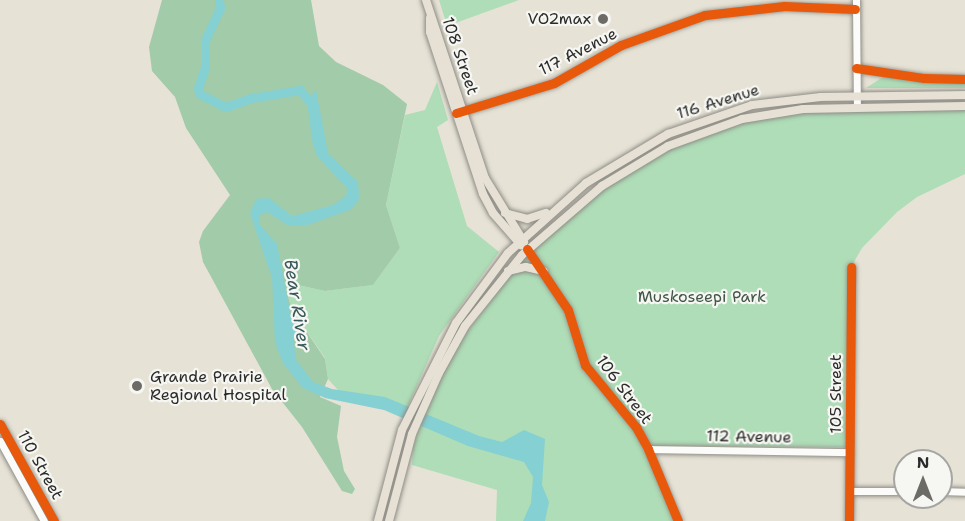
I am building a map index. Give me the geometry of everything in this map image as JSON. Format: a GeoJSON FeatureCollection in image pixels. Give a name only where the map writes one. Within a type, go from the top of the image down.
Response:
{"type":"FeatureCollection","features":[{"type":"Feature","properties":{"kind":"main road","name":"108 Street"},"geometry":{"type":"LineString","coordinates":[[426,0],[483,194],[493,213],[520,241]]}},
{"type":"Feature","properties":{"kind":"main road","name":"116 Avenue"},"geometry":{"type":"LineString","coordinates":[[520,241],[554,209],[635,151],[700,120],[771,101],[856,95],[965,95]]}},
{"type":"Feature","properties":{"kind":"main road","name":"116 Avenue"},"geometry":{"type":"LineString","coordinates":[[527,249],[602,186],[687,137],[762,115],[857,107],[965,106]]}},
{"type":"Feature","properties":{"kind":"main road","name":"108 Street"},"geometry":{"type":"LineString","coordinates":[[459,112],[485,178],[520,241]]}},
{"type":"Feature","properties":{"kind":"main road"},"geometry":{"type":"LineString","coordinates":[[502,211],[527,219],[554,209]]}},
{"type":"Feature","properties":{"kind":"main road"},"geometry":{"type":"LineString","coordinates":[[378,521],[402,430],[415,400],[456,323],[520,241],[527,249],[505,272],[465,326],[424,404],[412,434],[389,521]]}},
{"type":"Feature","properties":{"kind":"main road"},"geometry":{"type":"LineString","coordinates":[[505,272],[526,267],[544,271]]}},
{"type":"Feature","properties":{"kind":"street"},"geometry":{"type":"LineString","coordinates":[[856,0],[857,107]]}},
{"type":"Feature","properties":{"kind":"street","name":"117 Avenue"},"geometry":{"type":"LineString","coordinates":[[459,112],[554,84],[621,45],[705,15],[784,6],[855,9]]}},
{"type":"Feature","properties":{"kind":"street"},"geometry":{"type":"LineString","coordinates":[[856,68],[924,78],[965,79]]}},
{"type":"Feature","properties":{"kind":"street","name":"106 Street"},"geometry":{"type":"LineString","coordinates":[[527,249],[544,271],[568,310],[585,365],[636,427],[648,449],[678,521]]}},
{"type":"Feature","properties":{"kind":"street","name":"105 Street"},"geometry":{"type":"LineString","coordinates":[[849,521],[851,267]]}},
{"type":"Feature","properties":{"kind":"street","name":"110 Street"},"geometry":{"type":"LineString","coordinates":[[0,424],[54,521]]}},
{"type":"Feature","properties":{"kind":"street","name":"110 Street"},"geometry":{"type":"LineString","coordinates":[[0,441],[44,521]]}},
{"type":"Feature","properties":{"kind":"street","name":"112 Avenue"},"geometry":{"type":"LineString","coordinates":[[648,449],[850,452]]}},
{"type":"Feature","properties":{"kind":"street"},"geometry":{"type":"LineString","coordinates":[[850,491],[893,491]]}},
{"type":"Feature","properties":{"kind":"green space"},"geometry":{"type":"Polygon","coordinates":[[[162,0],[311,0],[319,46],[336,62],[383,85],[407,104],[386,205],[400,248],[373,285],[325,291],[298,285],[288,296],[292,310],[325,359],[328,379],[320,397],[341,406],[337,437],[344,471],[355,489],[352,494],[342,491],[302,427],[272,389],[203,262],[199,242],[203,231],[230,195],[186,128],[175,97],[152,71],[149,47],[162,0]]]}},
{"type":"Feature","properties":{"kind":"green space"},"geometry":{"type":"Polygon","coordinates":[[[439,0],[519,0],[447,26],[439,0]]]}},
{"type":"Feature","properties":{"kind":"green space"},"geometry":{"type":"Polygon","coordinates":[[[883,77],[965,84],[965,88],[866,88],[883,77]]]}},
{"type":"Feature","properties":{"kind":"green space"},"geometry":{"type":"Polygon","coordinates":[[[437,82],[448,120],[437,127],[467,226],[499,252],[439,336],[405,413],[347,400],[328,379],[325,358],[292,310],[288,296],[298,285],[325,291],[373,285],[400,248],[386,205],[405,115],[425,110],[437,82]]]}},
{"type":"Feature","properties":{"kind":"green space","name":"Muskoseepi Park"},"geometry":{"type":"Polygon","coordinates":[[[965,109],[965,174],[917,197],[897,212],[862,248],[851,267],[855,447],[641,446],[683,521],[496,521],[497,490],[412,465],[413,446],[429,402],[460,341],[539,238],[570,210],[687,137],[782,112],[965,109]]]}},
{"type":"Feature","properties":{"kind":"water"},"geometry":{"type":"Polygon","coordinates":[[[316,90],[328,153],[358,182],[359,199],[352,209],[308,225],[289,226],[267,212],[260,215],[260,225],[277,244],[292,322],[300,328],[293,335],[296,360],[313,382],[332,389],[385,397],[479,436],[502,442],[524,430],[545,439],[542,485],[549,502],[545,521],[523,521],[531,503],[533,477],[524,462],[468,446],[384,410],[325,398],[303,388],[283,363],[275,342],[272,278],[250,213],[256,199],[269,198],[292,216],[333,205],[346,196],[347,188],[317,156],[312,139],[307,100],[316,90]]]}},
{"type":"Feature","properties":{"kind":"waterway","name":"Bear River"},"geometry":{"type":"LineString","coordinates":[[219,0],[220,8],[205,40],[205,67],[198,88],[200,94],[226,107],[251,98],[300,90],[314,107]]}},
{"type":"Feature","properties":{"kind":"cycle path"},"geometry":{"type":"LineString","coordinates":[[456,113],[554,83],[621,45],[705,15],[784,6],[855,9]]}},
{"type":"Feature","properties":{"kind":"cycle path"},"geometry":{"type":"LineString","coordinates":[[856,68],[924,78],[965,79]]}},
{"type":"Feature","properties":{"kind":"cycle path"},"geometry":{"type":"LineString","coordinates":[[527,249],[568,310],[585,365],[636,427],[648,449],[678,521]]}},
{"type":"Feature","properties":{"kind":"cycle path"},"geometry":{"type":"LineString","coordinates":[[849,521],[851,267]]}},
{"type":"Feature","properties":{"kind":"cycle path"},"geometry":{"type":"LineString","coordinates":[[0,424],[54,521]]}},
{"type":"Feature","properties":{"kind":"place","name":"VO2max"},"geometry":{"type":"Point","coordinates":[603,19]}},
{"type":"Feature","properties":{"kind":"place","name":"Grande Prairie Regional Hospital"},"geometry":{"type":"Point","coordinates":[137,386]}}]}
